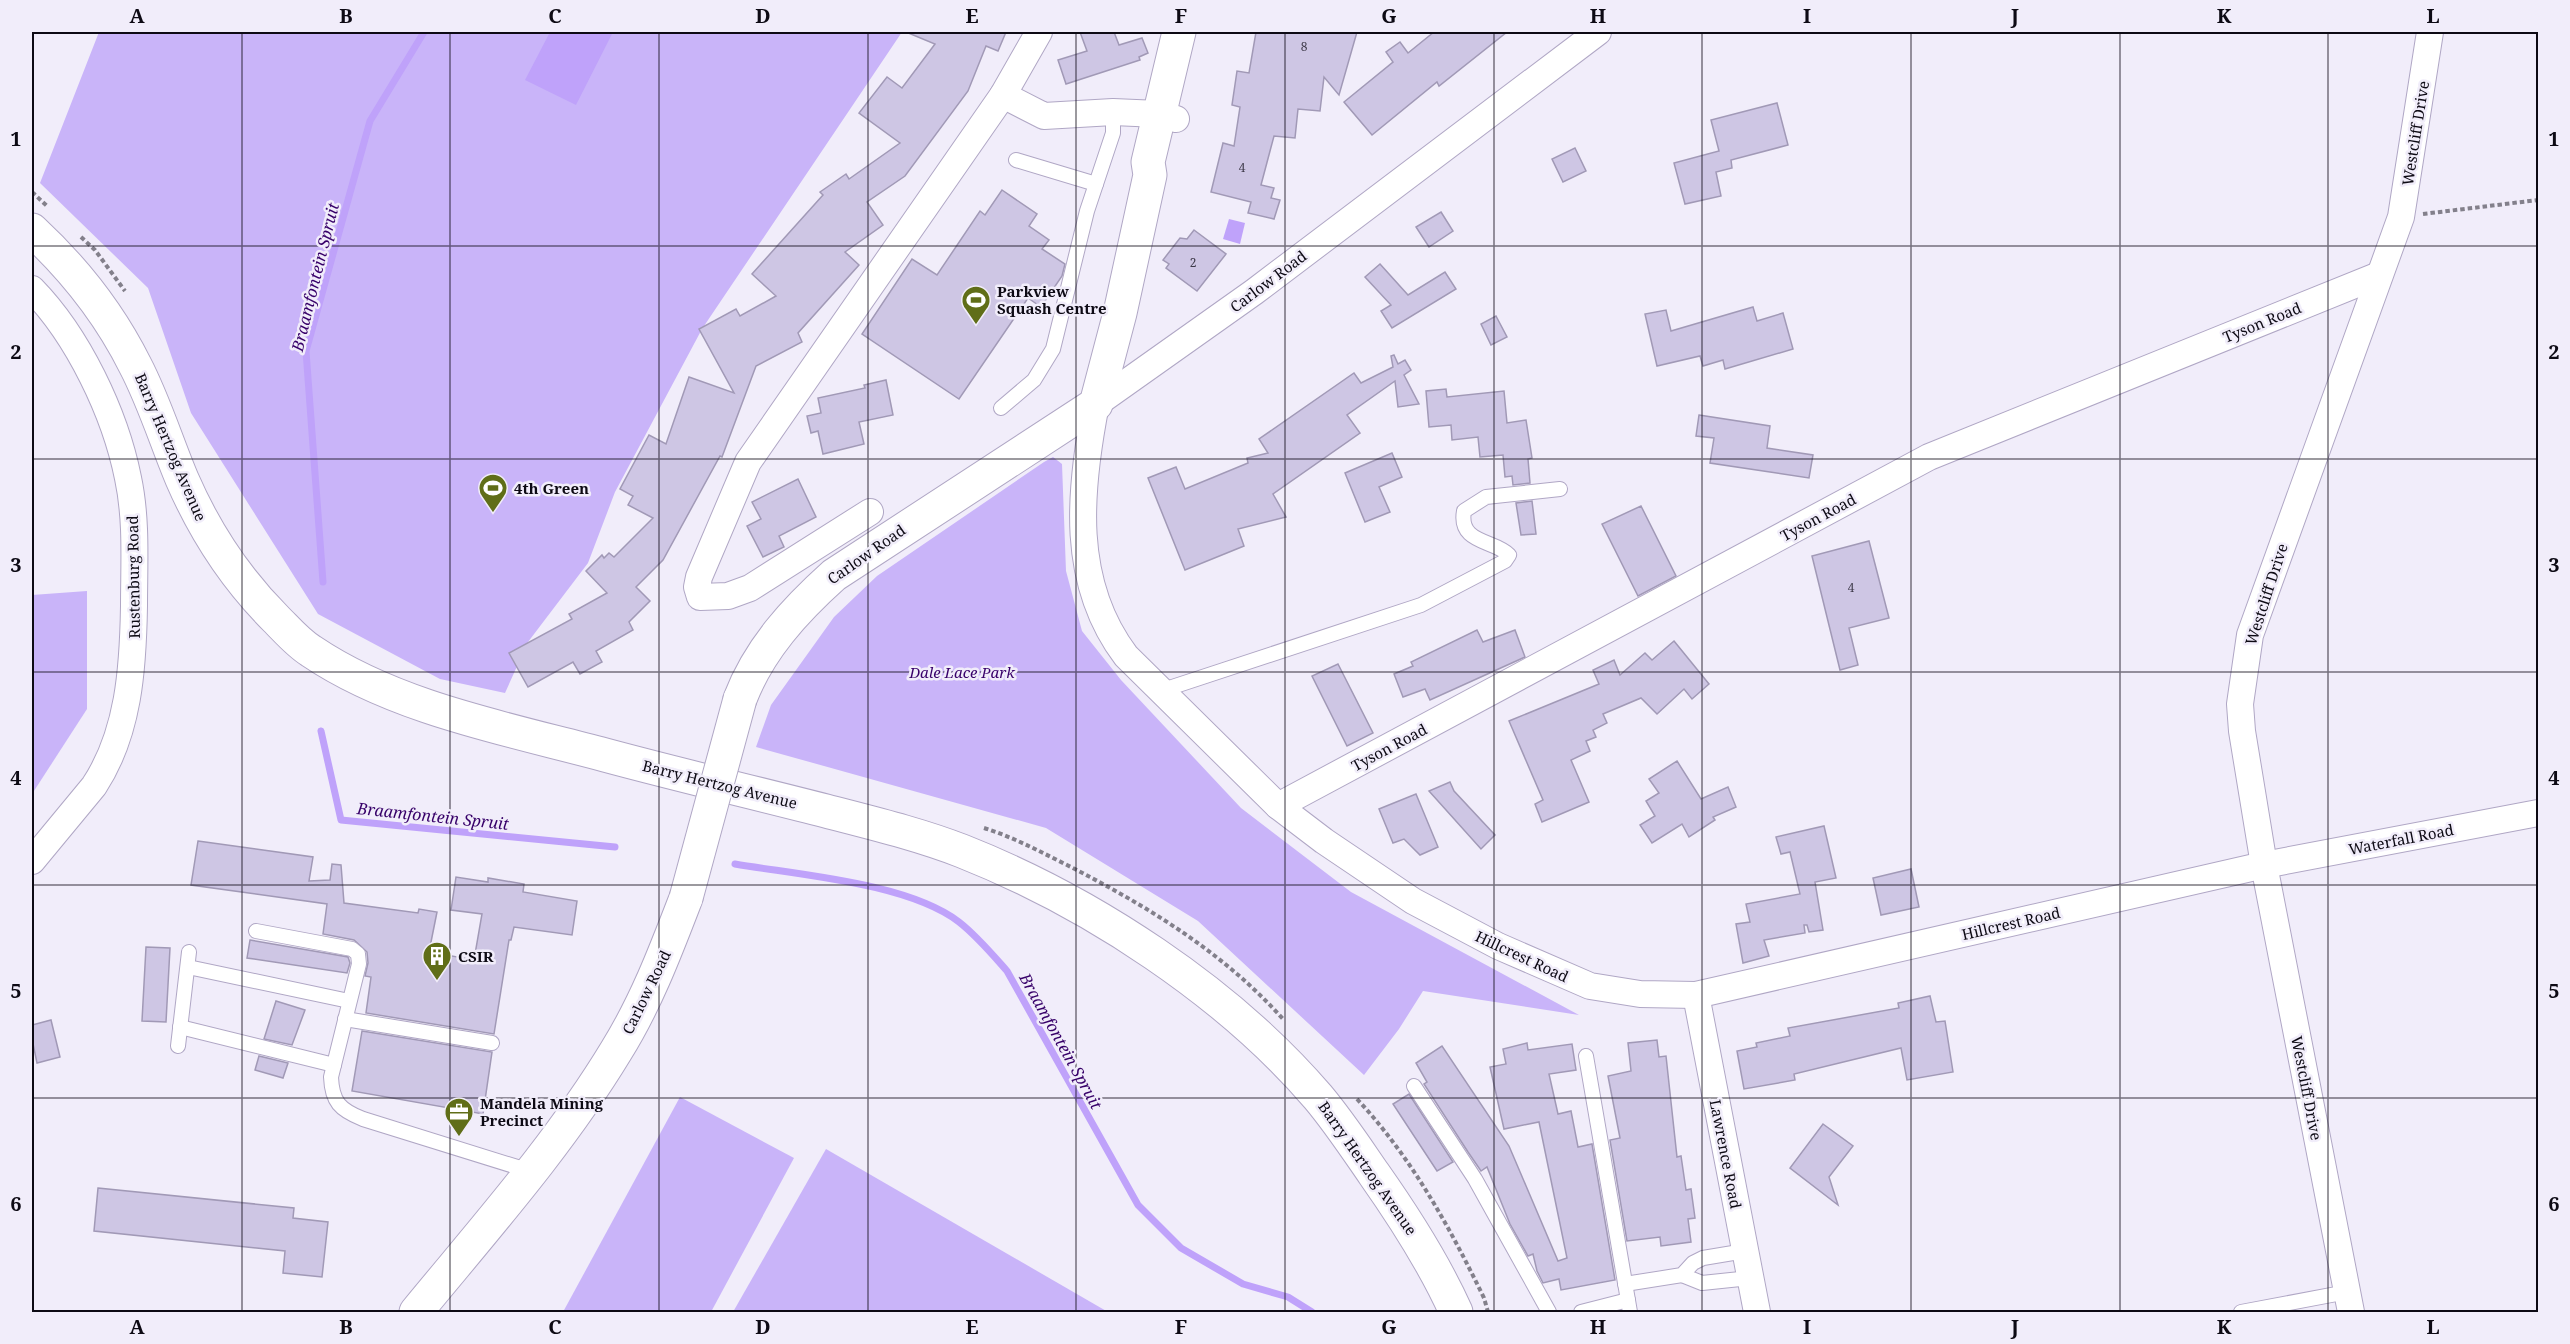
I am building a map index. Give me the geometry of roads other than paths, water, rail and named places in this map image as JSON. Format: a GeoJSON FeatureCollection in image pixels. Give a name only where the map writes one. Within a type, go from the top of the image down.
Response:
{"type":"FeatureCollection","features":[{"type":"Feature","properties":{"kind":"main road"},"geometry":{"type":"LineString","coordinates":[[1168,116],[1179,32]]}},
{"type":"Feature","properties":{"kind":"main road"},"geometry":{"type":"LineString","coordinates":[[1096,404],[1120,313],[1150,175],[1148,162],[1168,116],[1198,32]]}},
{"type":"Feature","properties":{"kind":"main road","name":"Barry Hertzog Avenue"},"geometry":{"type":"LineString","coordinates":[[32,230],[93,295],[124,342],[142,379],[202,522],[229,567],[259,602],[307,648],[349,674],[382,689],[457,715],[940,843],[1014,873],[1102,920],[1159,956],[1245,1025],[1317,1096],[1405,1216],[1456,1312]]}},
{"type":"Feature","properties":{"kind":"main road","name":"Carlow Road"},"geometry":{"type":"LineString","coordinates":[[416,1312],[532,1171],[616,1051],[661,964],[686,898],[740,699],[752,671],[775,636],[796,611],[834,575],[1096,404]]}},
{"type":"Feature","properties":{"kind":"street"},"geometry":{"type":"LineString","coordinates":[[870,512],[750,588],[728,596],[700,597],[697,587],[699,577],[748,462],[1003,95],[1039,32]]}},
{"type":"Feature","properties":{"kind":"street","name":"Carlow Road"},"geometry":{"type":"LineString","coordinates":[[1096,404],[1263,285],[1598,32]]}},
{"type":"Feature","properties":{"kind":"street","name":"Westcliff Drive"},"geometry":{"type":"LineString","coordinates":[[2349,1302],[2264,866],[2242,731],[2240,704],[2250,635],[2401,217],[2430,32]]}},
{"type":"Feature","properties":{"kind":"street"},"geometry":{"type":"LineString","coordinates":[[1003,95],[1044,116],[1113,112],[1168,116]]}},
{"type":"Feature","properties":{"kind":"street","name":"Tyson Road"},"geometry":{"type":"LineString","coordinates":[[1278,806],[1929,458],[2379,275]]}},
{"type":"Feature","properties":{"kind":"street","name":"Rustenburg Road"},"geometry":{"type":"LineString","coordinates":[[32,289],[65,329],[83,358],[110,418],[128,478],[134,531],[134,645],[130,682],[119,734],[94,786],[32,861]]}},
{"type":"Feature","properties":{"kind":"street","name":"Hillcrest Road"},"geometry":{"type":"LineString","coordinates":[[1096,404],[1088,446],[1083,502],[1088,577],[1094,600],[1114,640],[1126,656],[1278,806],[1324,841],[1413,900],[1546,969],[1610,991],[1696,995],[2264,866]]}},
{"type":"Feature","properties":{"kind":"street","name":"Waterfall Road"},"geometry":{"type":"LineString","coordinates":[[2264,866],[2538,813]]}},
{"type":"Feature","properties":{"kind":"street","name":"Lawrence Road"},"geometry":{"type":"LineString","coordinates":[[1696,995],[1756,1312]]}},
{"type":"Feature","properties":{"kind":"lane"},"geometry":{"type":"LineString","coordinates":[[1001,408],[1034,380],[1053,348],[1096,184],[1113,133],[1113,112]]}},
{"type":"Feature","properties":{"kind":"lane"},"geometry":{"type":"LineString","coordinates":[[1016,160],[1096,184]]}},
{"type":"Feature","properties":{"kind":"lane"},"geometry":{"type":"LineString","coordinates":[[1160,691],[1421,605],[1505,561],[1509,555],[1504,550],[1482,543],[1468,530],[1462,520],[1464,511],[1486,497],[1560,489]]}},
{"type":"Feature","properties":{"kind":"lane"},"geometry":{"type":"LineString","coordinates":[[256,931],[352,948],[358,954],[359,964],[331,1077],[332,1093],[338,1105],[351,1114],[532,1171]]}},
{"type":"Feature","properties":{"kind":"lane"},"geometry":{"type":"LineString","coordinates":[[178,1046],[189,952]]}},
{"type":"Feature","properties":{"kind":"lane"},"geometry":{"type":"LineString","coordinates":[[188,967],[350,1000]]}},
{"type":"Feature","properties":{"kind":"lane"},"geometry":{"type":"LineString","coordinates":[[345,1019],[492,1043]]}},
{"type":"Feature","properties":{"kind":"lane"},"geometry":{"type":"LineString","coordinates":[[180,1027],[334,1065]]}},
{"type":"Feature","properties":{"kind":"lane"},"geometry":{"type":"LineString","coordinates":[[1581,1312],[1629,1306],[1586,1056]]}},
{"type":"Feature","properties":{"kind":"lane"},"geometry":{"type":"LineString","coordinates":[[1414,1086],[1475,1179],[1549,1312]]}},
{"type":"Feature","properties":{"kind":"lane"},"geometry":{"type":"LineString","coordinates":[[1682,1275],[1693,1263],[1703,1258],[1745,1251]]}},
{"type":"Feature","properties":{"kind":"lane"},"geometry":{"type":"LineString","coordinates":[[1625,1284],[1682,1275],[1702,1283],[1750,1278]]}},
{"type":"Feature","properties":{"kind":"lane"},"geometry":{"type":"LineString","coordinates":[[2241,1312],[2349,1302]]}},
{"type":"Feature","properties":{"kind":"waterway","name":"Braamfontein Spruit"},"geometry":{"type":"LineString","coordinates":[[323,582],[306,351],[370,121],[424,32]]}},
{"type":"Feature","properties":{"kind":"waterway","name":"Braamfontein Spruit"},"geometry":{"type":"LineString","coordinates":[[321,731],[341,820],[615,847]]}},
{"type":"Feature","properties":{"kind":"waterway","name":"Braamfontein Spruit"},"geometry":{"type":"LineString","coordinates":[[735,864],[883,889],[937,909],[959,922],[1007,971],[1138,1205],[1181,1248],[1243,1284],[1288,1297],[1312,1312]]}},
{"type":"Feature","properties":{"kind":"place","name":"Parkview Squash Centre"},"geometry":{"type":"Point","coordinates":[976,326]}},
{"type":"Feature","properties":{"kind":"place","name":"4th Green"},"geometry":{"type":"Point","coordinates":[493,514]}},
{"type":"Feature","properties":{"kind":"place","name":"CSIR"},"geometry":{"type":"Point","coordinates":[437,982]}},
{"type":"Feature","properties":{"kind":"place","name":"Mandela Mining Precinct"},"geometry":{"type":"Point","coordinates":[459,1138]}},
{"type":"Feature","properties":{"kind":"park label","name":"Dale Lace Park"},"geometry":{"type":"Point","coordinates":[962,672]}}]}
